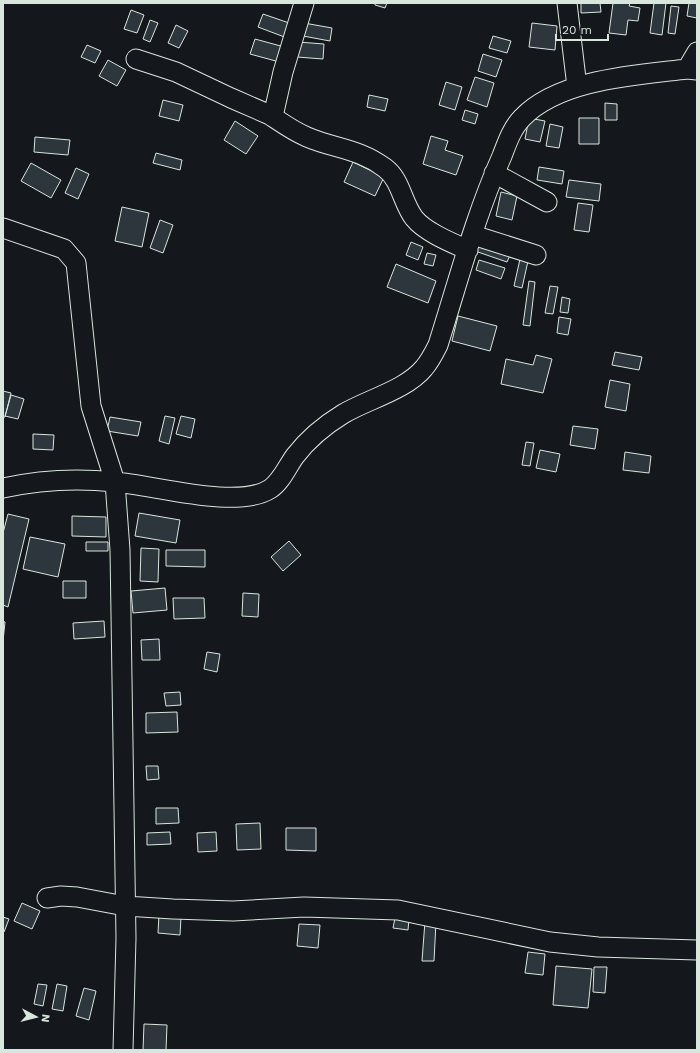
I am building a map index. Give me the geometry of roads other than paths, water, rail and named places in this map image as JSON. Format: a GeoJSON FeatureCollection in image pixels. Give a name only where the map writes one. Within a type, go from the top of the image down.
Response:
{"type":"FeatureCollection","features":[{"type":"Feature","properties":{"kind":"street"},"geometry":{"type":"LineString","coordinates":[[270,115],[274,112],[283,72],[304,3]]}},
{"type":"Feature","properties":{"kind":"street"},"geometry":{"type":"LineString","coordinates":[[568,3],[578,87]]}},
{"type":"Feature","properties":{"kind":"street"},"geometry":{"type":"LineString","coordinates":[[3,488],[40,482],[115,482],[226,497],[256,496],[270,489],[277,483],[296,455],[311,438],[327,424],[344,413],[385,394],[415,377],[424,369],[438,345],[494,173],[513,130],[522,118],[540,104],[578,87],[624,76],[692,69],[697,52]]}},
{"type":"Feature","properties":{"kind":"street"},"geometry":{"type":"LineString","coordinates":[[136,59],[176,72],[270,115],[285,126],[307,137],[356,151],[387,169],[396,179],[414,218],[436,235],[536,255]]}},
{"type":"Feature","properties":{"kind":"street"},"geometry":{"type":"LineString","coordinates":[[494,173],[547,202]]}},
{"type":"Feature","properties":{"kind":"street"},"geometry":{"type":"LineString","coordinates":[[3,228],[64,250],[76,263],[91,406],[115,482],[121,558],[125,906],[123,1050]]}},
{"type":"Feature","properties":{"kind":"street"},"geometry":{"type":"LineString","coordinates":[[47,898],[61,896],[77,897],[125,906],[233,911],[304,907],[398,910],[550,942],[598,947],[697,950]]}}]}
